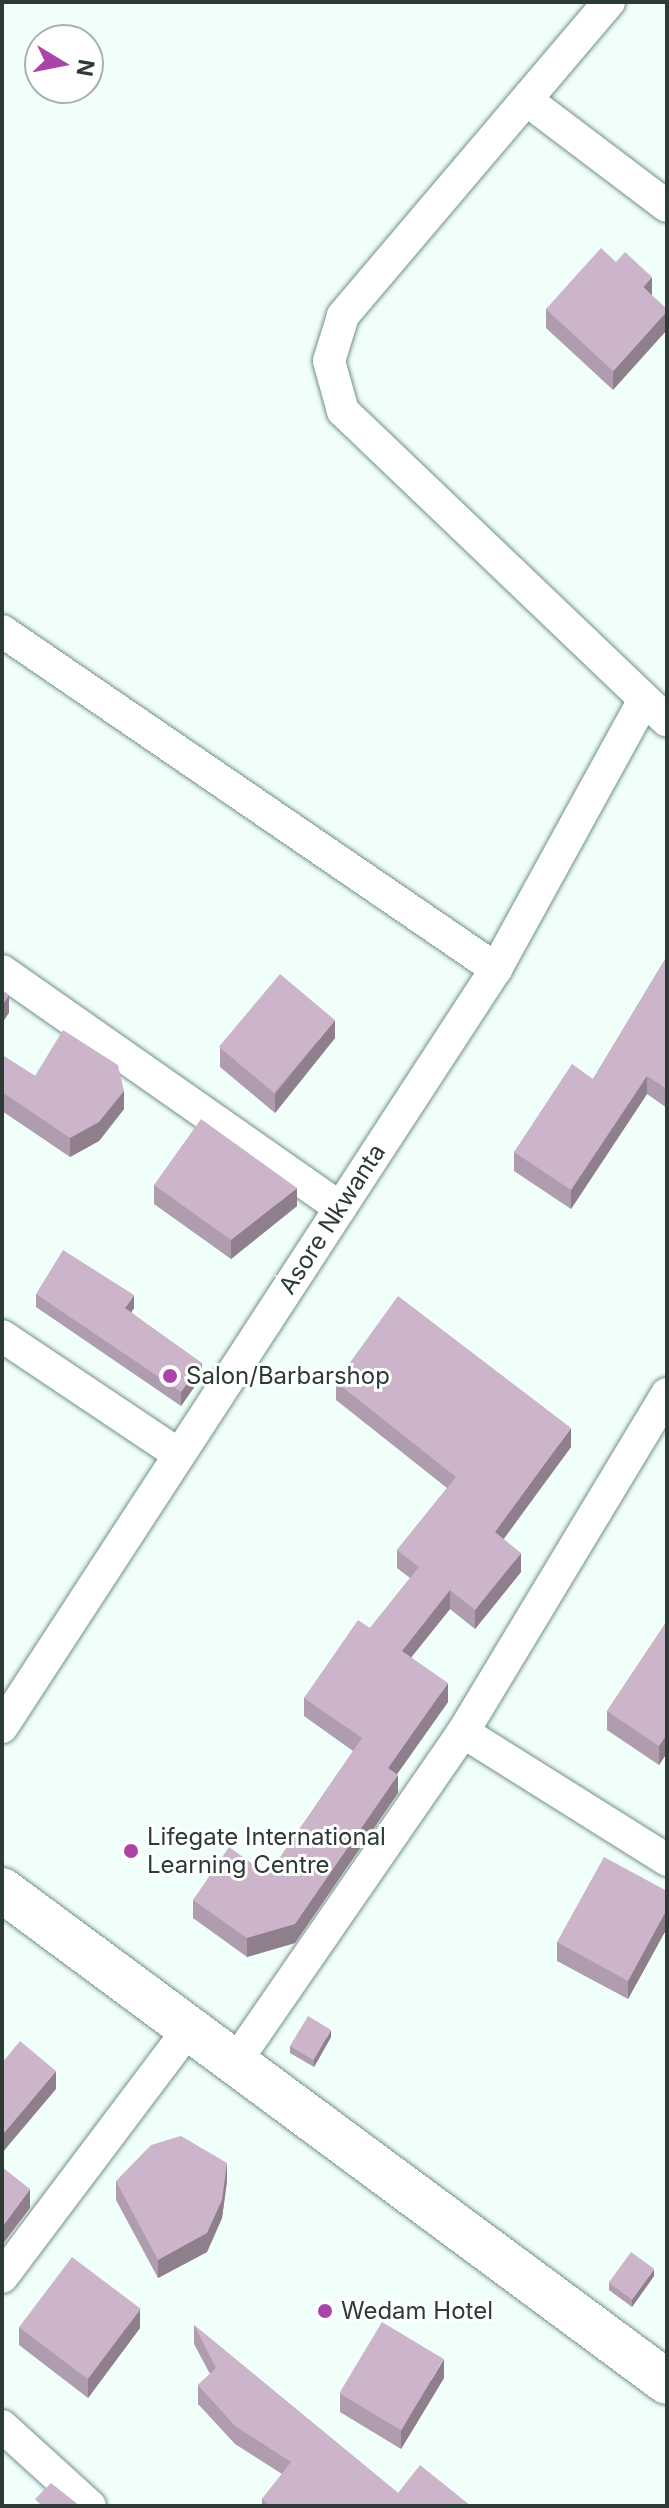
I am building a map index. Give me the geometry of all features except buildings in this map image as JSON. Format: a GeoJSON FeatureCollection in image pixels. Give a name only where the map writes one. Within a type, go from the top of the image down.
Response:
{"type":"FeatureCollection","features":[{"type":"Feature","properties":{"kind":"street"},"geometry":{"type":"LineString","coordinates":[[609,2],[343,316],[329,361],[332,389],[343,411],[655,710]]}},
{"type":"Feature","properties":{"kind":"street"},"geometry":{"type":"LineString","coordinates":[[528,101],[667,206]]}},
{"type":"Feature","properties":{"kind":"street"},"geometry":{"type":"LineString","coordinates":[[2,631],[496,969]]}},
{"type":"Feature","properties":{"kind":"street","name":"Asore Nkwanta"},"geometry":{"type":"LineString","coordinates":[[2,1727],[496,969],[655,710]]}},
{"type":"Feature","properties":{"kind":"street"},"geometry":{"type":"LineString","coordinates":[[2,971],[340,1208]]}},
{"type":"Feature","properties":{"kind":"street"},"geometry":{"type":"LineString","coordinates":[[2,1336],[178,1454]]}},
{"type":"Feature","properties":{"kind":"street"},"geometry":{"type":"LineString","coordinates":[[234,2064],[463,1732],[667,1394]]}},
{"type":"Feature","properties":{"kind":"street"},"geometry":{"type":"LineString","coordinates":[[463,1732],[667,1860]]}},
{"type":"Feature","properties":{"kind":"street"},"geometry":{"type":"LineString","coordinates":[[2,1890],[667,2382]]}},
{"type":"Feature","properties":{"kind":"street"},"geometry":{"type":"LineString","coordinates":[[2,2277],[188,2030]]}},
{"type":"Feature","properties":{"kind":"street"},"geometry":{"type":"LineString","coordinates":[[2,2426],[90,2506]]}},
{"type":"Feature","properties":{"kind":"place","name":"Salon/Barbarshop"},"geometry":{"type":"Point","coordinates":[170,1376]}},
{"type":"Feature","properties":{"kind":"place","name":"Lifegate International Learning Centre"},"geometry":{"type":"Point","coordinates":[131,1851]}},
{"type":"Feature","properties":{"kind":"place","name":"Wedam Hotel"},"geometry":{"type":"Point","coordinates":[325,2311]}}]}
